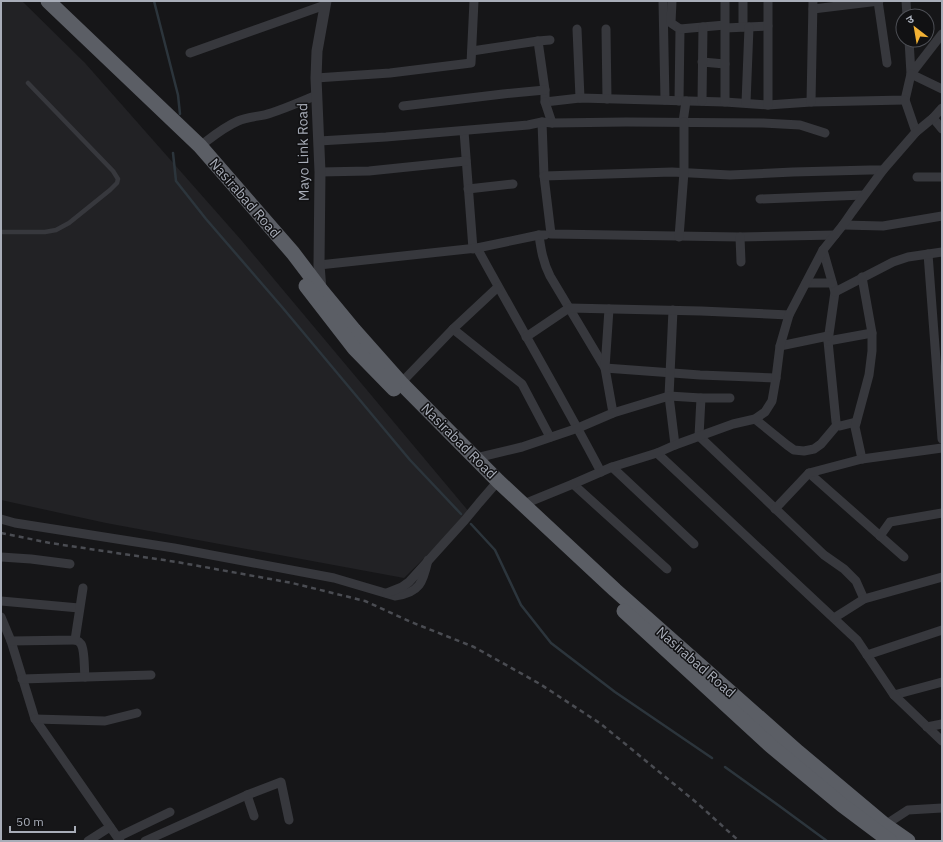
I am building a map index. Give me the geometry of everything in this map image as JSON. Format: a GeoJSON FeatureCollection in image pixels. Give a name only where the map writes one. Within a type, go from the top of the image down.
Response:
{"type":"FeatureCollection","features":[{"type":"Feature","properties":{"kind":"highway","name":"Nasirabad Road"},"geometry":{"type":"LineString","coordinates":[[36,1],[107,70],[159,116],[197,155],[287,262],[354,330],[401,383],[476,458],[543,536],[755,731],[842,805],[890,841]]}},
{"type":"Feature","properties":{"kind":"highway","name":"Nasirabad Road"},"geometry":{"type":"LineString","coordinates":[[48,1],[200,146],[293,254],[354,348],[382,377],[496,483],[524,504],[615,590],[798,752],[885,824],[908,841]]}},
{"type":"Feature","properties":{"kind":"street"},"geometry":{"type":"LineString","coordinates":[[316,78],[390,73],[471,62],[474,1]]}},
{"type":"Feature","properties":{"kind":"street"},"geometry":{"type":"LineString","coordinates":[[664,1],[665,100]]}},
{"type":"Feature","properties":{"kind":"street"},"geometry":{"type":"LineString","coordinates":[[672,1],[671,23],[680,29],[725,26],[768,26]]}},
{"type":"Feature","properties":{"kind":"street"},"geometry":{"type":"LineString","coordinates":[[725,1],[725,102]]}},
{"type":"Feature","properties":{"kind":"street"},"geometry":{"type":"LineString","coordinates":[[743,1],[746,27],[746,104]]}},
{"type":"Feature","properties":{"kind":"street"},"geometry":{"type":"LineString","coordinates":[[768,1],[768,105]]}},
{"type":"Feature","properties":{"kind":"street"},"geometry":{"type":"LineString","coordinates":[[811,102],[813,5],[878,1],[887,62]]}},
{"type":"Feature","properties":{"kind":"street","name":"Mayo Link Road"},"geometry":{"type":"LineString","coordinates":[[320,296],[320,172],[316,78],[317,51],[325,3]]}},
{"type":"Feature","properties":{"kind":"street"},"geometry":{"type":"LineString","coordinates":[[190,53],[325,3]]}},
{"type":"Feature","properties":{"kind":"street"},"geometry":{"type":"LineString","coordinates":[[702,101],[703,27]]}},
{"type":"Feature","properties":{"kind":"street"},"geometry":{"type":"LineString","coordinates":[[577,29],[580,98]]}},
{"type":"Feature","properties":{"kind":"street"},"geometry":{"type":"LineString","coordinates":[[606,29],[607,99]]}},
{"type":"Feature","properties":{"kind":"street"},"geometry":{"type":"LineString","coordinates":[[679,237],[684,172],[680,29]]}},
{"type":"Feature","properties":{"kind":"street"},"geometry":{"type":"LineString","coordinates":[[911,74],[942,34]]}},
{"type":"Feature","properties":{"kind":"street"},"geometry":{"type":"LineString","coordinates":[[472,51],[550,40]]}},
{"type":"Feature","properties":{"kind":"street"},"geometry":{"type":"LineString","coordinates":[[538,41],[545,90],[545,102],[552,123]]}},
{"type":"Feature","properties":{"kind":"street"},"geometry":{"type":"LineString","coordinates":[[909,48],[911,74],[904,100],[916,132]]}},
{"type":"Feature","properties":{"kind":"street"},"geometry":{"type":"LineString","coordinates":[[702,62],[725,64]]}},
{"type":"Feature","properties":{"kind":"street"},"geometry":{"type":"LineString","coordinates":[[911,74],[942,90]]}},
{"type":"Feature","properties":{"kind":"street"},"geometry":{"type":"LineString","coordinates":[[402,106],[545,90]]}},
{"type":"Feature","properties":{"kind":"street"},"geometry":{"type":"LineString","coordinates":[[200,146],[221,130],[240,120],[251,116],[269,114],[317,95]]}},
{"type":"Feature","properties":{"kind":"street"},"geometry":{"type":"LineString","coordinates":[[545,102],[580,98],[702,101],[768,105],[811,102],[904,100]]}},
{"type":"Feature","properties":{"kind":"street"},"geometry":{"type":"LineString","coordinates":[[524,504],[612,467],[657,454],[674,445],[699,436],[734,424],[755,419],[765,412],[772,402],[780,346],[789,315],[823,250],[843,226],[883,170],[916,132],[933,118],[942,108]]}},
{"type":"Feature","properties":{"kind":"street"},"geometry":{"type":"LineString","coordinates":[[933,118],[942,129]]}},
{"type":"Feature","properties":{"kind":"street"},"geometry":{"type":"LineString","coordinates":[[319,141],[464,131],[528,125],[542,122],[763,123],[800,125],[826,133]]}},
{"type":"Feature","properties":{"kind":"street"},"geometry":{"type":"LineString","coordinates":[[542,122],[544,176],[551,234]]}},
{"type":"Feature","properties":{"kind":"street"},"geometry":{"type":"LineString","coordinates":[[464,131],[468,189],[475,249],[578,428],[601,472]]}},
{"type":"Feature","properties":{"kind":"street"},"geometry":{"type":"LineString","coordinates":[[320,172],[369,171],[466,161]]}},
{"type":"Feature","properties":{"kind":"street"},"geometry":{"type":"LineString","coordinates":[[544,176],[672,172],[730,175],[808,171],[883,170]]}},
{"type":"Feature","properties":{"kind":"street"},"geometry":{"type":"LineString","coordinates":[[917,177],[942,177]]}},
{"type":"Feature","properties":{"kind":"street"},"geometry":{"type":"LineString","coordinates":[[468,189],[513,184]]}},
{"type":"Feature","properties":{"kind":"street"},"geometry":{"type":"LineString","coordinates":[[760,199],[864,195]]}},
{"type":"Feature","properties":{"kind":"street"},"geometry":{"type":"LineString","coordinates":[[843,226],[883,226],[942,216]]}},
{"type":"Feature","properties":{"kind":"street"},"geometry":{"type":"LineString","coordinates":[[319,265],[475,249],[539,235],[551,234],[679,237],[835,234]]}},
{"type":"Feature","properties":{"kind":"street"},"geometry":{"type":"LineString","coordinates":[[539,235],[544,264],[605,368]]}},
{"type":"Feature","properties":{"kind":"street"},"geometry":{"type":"LineString","coordinates":[[740,237],[741,262]]}},
{"type":"Feature","properties":{"kind":"street"},"geometry":{"type":"LineString","coordinates":[[823,250],[835,292],[828,338],[837,425]]}},
{"type":"Feature","properties":{"kind":"street"},"geometry":{"type":"LineString","coordinates":[[835,292],[893,262],[942,252]]}},
{"type":"Feature","properties":{"kind":"street"},"geometry":{"type":"LineString","coordinates":[[928,254],[942,439]]}},
{"type":"Feature","properties":{"kind":"street"},"geometry":{"type":"LineString","coordinates":[[862,277],[872,333],[872,350],[869,375],[855,428],[862,459]]}},
{"type":"Feature","properties":{"kind":"street"},"geometry":{"type":"LineString","coordinates":[[806,283],[832,283]]}},
{"type":"Feature","properties":{"kind":"street"},"geometry":{"type":"LineString","coordinates":[[401,383],[453,329],[498,287]]}},
{"type":"Feature","properties":{"kind":"street"},"geometry":{"type":"LineString","coordinates":[[526,337],[569,308],[673,310],[789,315]]}},
{"type":"Feature","properties":{"kind":"street"},"geometry":{"type":"LineString","coordinates":[[609,309],[605,368],[613,413]]}},
{"type":"Feature","properties":{"kind":"street"},"geometry":{"type":"LineString","coordinates":[[673,310],[669,396],[674,445]]}},
{"type":"Feature","properties":{"kind":"street"},"geometry":{"type":"LineString","coordinates":[[453,329],[522,384],[550,437]]}},
{"type":"Feature","properties":{"kind":"street"},"geometry":{"type":"LineString","coordinates":[[780,346],[828,338],[872,333]]}},
{"type":"Feature","properties":{"kind":"street"},"geometry":{"type":"LineString","coordinates":[[605,368],[700,375],[776,378]]}},
{"type":"Feature","properties":{"kind":"street"},"geometry":{"type":"LineString","coordinates":[[476,458],[522,446],[578,428],[613,413],[669,396],[730,398]]}},
{"type":"Feature","properties":{"kind":"street"},"geometry":{"type":"LineString","coordinates":[[700,398],[699,436],[824,555],[844,569],[856,581],[864,599]]}},
{"type":"Feature","properties":{"kind":"street"},"geometry":{"type":"LineString","coordinates":[[755,419],[794,450],[804,451],[814,449],[821,444],[837,425]]}},
{"type":"Feature","properties":{"kind":"street"},"geometry":{"type":"LineString","coordinates":[[837,425],[840,426],[856,422]]}},
{"type":"Feature","properties":{"kind":"street"},"geometry":{"type":"LineString","coordinates":[[775,508],[809,473],[862,459],[942,448]]}},
{"type":"Feature","properties":{"kind":"street"},"geometry":{"type":"LineString","coordinates":[[657,454],[857,640],[894,695],[942,741]]}},
{"type":"Feature","properties":{"kind":"street"},"geometry":{"type":"LineString","coordinates":[[612,467],[694,544]]}},
{"type":"Feature","properties":{"kind":"street"},"geometry":{"type":"LineString","coordinates":[[809,473],[904,557]]}},
{"type":"Feature","properties":{"kind":"street"},"geometry":{"type":"LineString","coordinates":[[1,519],[15,523],[174,548],[334,578],[395,596],[405,595],[418,587],[425,574],[428,560],[465,520],[496,483]]}},
{"type":"Feature","properties":{"kind":"street"},"geometry":{"type":"LineString","coordinates":[[573,484],[667,569]]}},
{"type":"Feature","properties":{"kind":"street"},"geometry":{"type":"LineString","coordinates":[[880,536],[890,522],[942,514]]}},
{"type":"Feature","properties":{"kind":"street"},"geometry":{"type":"LineString","coordinates":[[1,557],[70,564]]}},
{"type":"Feature","properties":{"kind":"street"},"geometry":{"type":"LineString","coordinates":[[834,618],[864,599],[942,577]]}},
{"type":"Feature","properties":{"kind":"street"},"geometry":{"type":"LineString","coordinates":[[75,640],[83,588]]}},
{"type":"Feature","properties":{"kind":"street"},"geometry":{"type":"LineString","coordinates":[[1,601],[79,608]]}},
{"type":"Feature","properties":{"kind":"street"},"geometry":{"type":"LineString","coordinates":[[1,617],[11,641],[35,719],[119,839],[170,812]]}},
{"type":"Feature","properties":{"kind":"street"},"geometry":{"type":"LineString","coordinates":[[867,655],[942,630]]}},
{"type":"Feature","properties":{"kind":"street"},"geometry":{"type":"LineString","coordinates":[[11,641],[75,640],[82,645],[85,677]]}},
{"type":"Feature","properties":{"kind":"street"},"geometry":{"type":"LineString","coordinates":[[22,680],[151,675]]}},
{"type":"Feature","properties":{"kind":"street"},"geometry":{"type":"LineString","coordinates":[[894,695],[942,682]]}},
{"type":"Feature","properties":{"kind":"street"},"geometry":{"type":"LineString","coordinates":[[35,719],[105,721],[137,713]]}},
{"type":"Feature","properties":{"kind":"street"},"geometry":{"type":"LineString","coordinates":[[927,727],[942,724]]}},
{"type":"Feature","properties":{"kind":"street"},"geometry":{"type":"LineString","coordinates":[[145,841],[247,795],[281,782],[289,820]]}},
{"type":"Feature","properties":{"kind":"street"},"geometry":{"type":"LineString","coordinates":[[247,795],[254,816]]}},
{"type":"Feature","properties":{"kind":"street"},"geometry":{"type":"LineString","coordinates":[[885,824],[908,810],[942,808]]}},
{"type":"Feature","properties":{"kind":"street"},"geometry":{"type":"LineString","coordinates":[[88,841],[110,827]]}},
{"type":"Feature","properties":{"kind":"lane"},"geometry":{"type":"LineString","coordinates":[[1,232],[45,232],[56,230],[69,222],[110,190],[117,183],[118,179],[113,171],[28,83]]}},
{"type":"Feature","properties":{"kind":"shaded area"},"geometry":{"type":"Polygon","coordinates":[[[1,1],[22,1],[85,63],[242,241],[470,513],[404,578],[106,523],[1,500],[1,1]]]}},
{"type":"Feature","properties":{"kind":"waterway"},"geometry":{"type":"LineString","coordinates":[[154,1],[178,95],[180,114]]}},
{"type":"Feature","properties":{"kind":"waterway"},"geometry":{"type":"LineString","coordinates":[[173,153],[176,181],[206,219],[410,460],[461,514]]}},
{"type":"Feature","properties":{"kind":"waterway"},"geometry":{"type":"LineString","coordinates":[[471,524],[495,550],[521,605],[551,643],[615,692],[712,758]]}},
{"type":"Feature","properties":{"kind":"waterway"},"geometry":{"type":"LineString","coordinates":[[725,767],[827,841]]}},
{"type":"Feature","properties":{"kind":"railway"},"geometry":{"type":"LineString","coordinates":[[1,533],[50,543],[177,562],[292,583],[365,601],[411,622],[474,647],[540,684],[601,724],[697,803],[739,841]]}}]}
